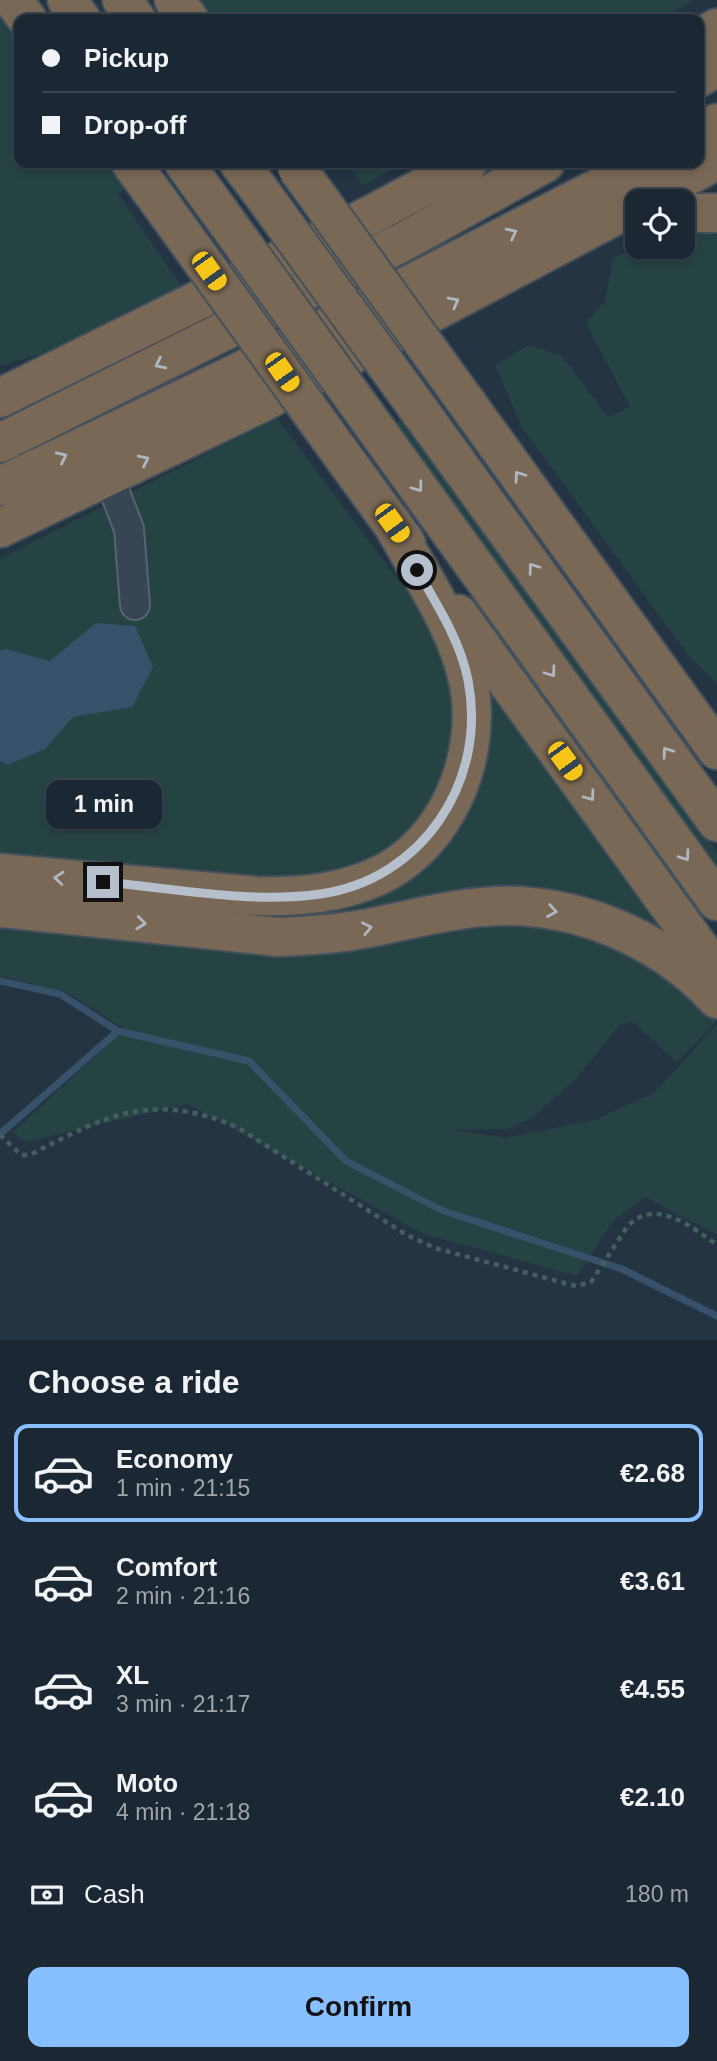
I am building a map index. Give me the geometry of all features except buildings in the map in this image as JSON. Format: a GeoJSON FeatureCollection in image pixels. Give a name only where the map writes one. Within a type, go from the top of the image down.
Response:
{"type":"FeatureCollection","features":[{"type":"Feature","properties":{"kind":"highway"},"geometry":{"type":"LineString","coordinates":[[174,0],[185,14]]}},
{"type":"Feature","properties":{"kind":"highway"},"geometry":{"type":"LineString","coordinates":[[704,60],[711,39]]}},
{"type":"Feature","properties":{"kind":"highway"},"geometry":{"type":"LineString","coordinates":[[135,168],[717,972]]}},
{"type":"Feature","properties":{"kind":"highway"},"geometry":{"type":"LineString","coordinates":[[188,168],[717,901]]}},
{"type":"Feature","properties":{"kind":"highway"},"geometry":{"type":"LineString","coordinates":[[296,168],[717,750]]}},
{"type":"Feature","properties":{"kind":"highway"},"geometry":{"type":"LineString","coordinates":[[0,398],[369,216],[459,168]]}},
{"type":"Feature","properties":{"kind":"highway"},"geometry":{"type":"LineString","coordinates":[[0,443],[378,254],[536,168]]}},
{"type":"Feature","properties":{"kind":"highway"},"geometry":{"type":"LineString","coordinates":[[0,486],[237,373],[637,168]]}},
{"type":"Feature","properties":{"kind":"highway"},"geometry":{"type":"LineString","coordinates":[[664,189],[702,168]]}},
{"type":"Feature","properties":{"kind":"highway"},"geometry":{"type":"LineString","coordinates":[[248,176],[717,822]]}},
{"type":"Feature","properties":{"kind":"highway"},"geometry":{"type":"LineString","coordinates":[[5,527],[263,402],[625,211]]}},
{"type":"Feature","properties":{"kind":"highway"},"geometry":{"type":"LineString","coordinates":[[695,213],[717,213]]}},
{"type":"Feature","properties":{"kind":"highway"},"geometry":{"type":"LineString","coordinates":[[582,234],[625,224]]}},
{"type":"Feature","properties":{"kind":"highway"},"geometry":{"type":"LineString","coordinates":[[0,379],[32,372],[139,331]]}},
{"type":"Feature","properties":{"kind":"highway"},"geometry":{"type":"LineString","coordinates":[[0,873],[293,897],[322,894],[349,887],[378,876],[402,861],[421,843],[457,794],[469,756],[470,720],[468,682],[459,648],[392,523]]}},
{"type":"Feature","properties":{"kind":"highway"},"geometry":{"type":"LineString","coordinates":[[616,611],[717,715]]}},
{"type":"Feature","properties":{"kind":"highway"},"geometry":{"type":"LineString","coordinates":[[0,908],[278,937],[324,935],[484,906],[535,908],[557,911],[625,931],[663,952],[698,978],[717,999]]}},
{"type":"Feature","properties":{"kind":"lane"},"geometry":{"type":"LineString","coordinates":[[109,477],[130,529],[135,605]]}},
{"type":"Feature","properties":{"kind":"path"},"geometry":{"type":"LineString","coordinates":[[0,1135],[20,1154],[30,1155],[93,1123],[138,1109],[212,1116],[237,1127],[405,1234],[435,1248],[576,1286],[591,1282],[634,1219],[656,1214],[685,1223],[717,1245]]}},
{"type":"Feature","properties":{"kind":"green space"},"geometry":{"type":"Polygon","coordinates":[[[197,0],[694,0],[669,14],[207,14],[197,0]]]}},
{"type":"Feature","properties":{"kind":"green space"},"geometry":{"type":"Polygon","coordinates":[[[0,14],[14,34],[14,168],[111,168],[125,188],[118,194],[184,290],[43,353],[0,366],[0,14]]]}},
{"type":"Feature","properties":{"kind":"green space"},"geometry":{"type":"Polygon","coordinates":[[[351,168],[395,168],[363,185],[351,168]]]}},
{"type":"Feature","properties":{"kind":"green space"},"geometry":{"type":"Polygon","coordinates":[[[695,233],[717,235],[717,683],[691,659],[522,427],[495,365],[529,345],[562,356],[608,417],[630,407],[586,323],[605,301],[613,258],[625,253],[625,259],[695,259],[695,233]]]}},
{"type":"Feature","properties":{"kind":"green space"},"geometry":{"type":"Polygon","coordinates":[[[277,418],[437,632],[457,691],[453,772],[423,831],[377,868],[319,883],[0,857],[0,559],[277,418]]]}},
{"type":"Feature","properties":{"kind":"green space"},"geometry":{"type":"Polygon","coordinates":[[[404,418],[717,852],[717,878],[391,425],[404,418]]]}},
{"type":"Feature","properties":{"kind":"green space"},"geometry":{"type":"Polygon","coordinates":[[[487,678],[671,933],[666,936],[648,925],[289,924],[151,900],[412,865],[487,678]]]}},
{"type":"Feature","properties":{"kind":"green space"},"geometry":{"type":"Polygon","coordinates":[[[489,919],[615,939],[717,1009],[716,1022],[677,1062],[632,1021],[620,1025],[573,1082],[530,1119],[508,1129],[452,1130],[506,1138],[595,1120],[654,1093],[717,1024],[717,1235],[645,1197],[613,1221],[577,1276],[424,1234],[188,1104],[24,1142],[13,1132],[125,1029],[64,991],[0,976],[0,922],[489,919]]]}},
{"type":"Feature","properties":{"kind":"water"},"geometry":{"type":"Polygon","coordinates":[[[96,623],[135,626],[153,667],[132,707],[73,717],[45,749],[8,765],[0,761],[0,651],[6,649],[50,661],[96,623]]]}},
{"type":"Feature","properties":{"kind":"waterway"},"geometry":{"type":"LineString","coordinates":[[0,981],[60,994],[118,1031]]}},
{"type":"Feature","properties":{"kind":"waterway"},"geometry":{"type":"LineString","coordinates":[[0,1134],[118,1031],[249,1061],[346,1161],[441,1210],[622,1269],[717,1316]]}},
{"type":"Feature","properties":{"kind":"route"},"geometry":{"type":"LineString","coordinates":[[103,882],[257,896],[293,897],[322,894],[378,876],[402,861],[421,843],[457,794],[469,756],[470,720],[468,682],[459,648],[417,570]]}}]}
